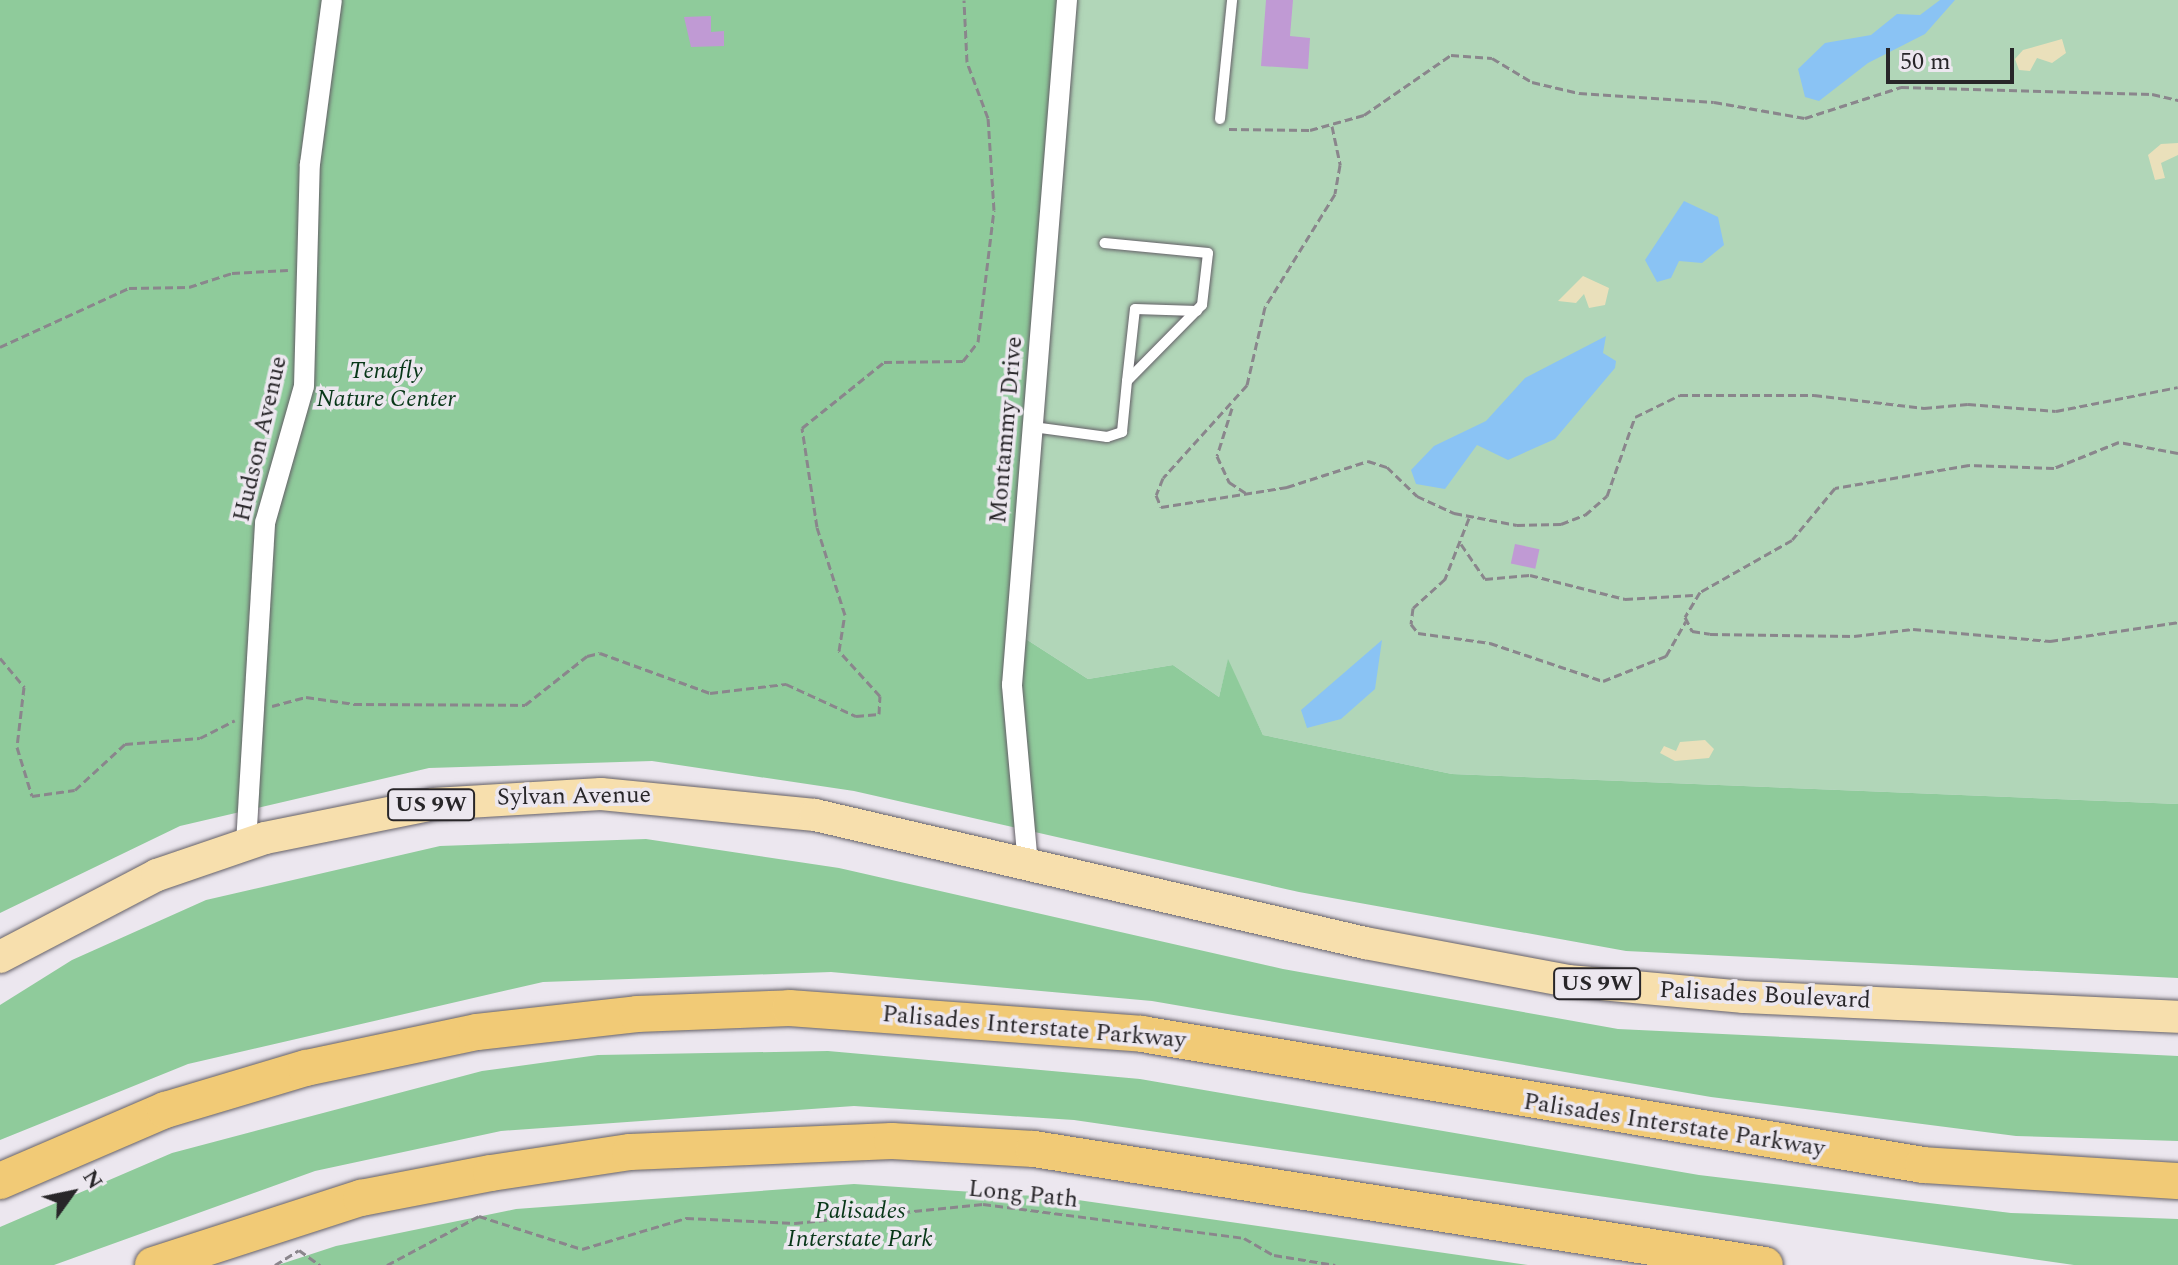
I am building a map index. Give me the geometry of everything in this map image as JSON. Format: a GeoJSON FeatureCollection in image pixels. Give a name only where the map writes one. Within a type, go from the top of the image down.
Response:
{"type":"FeatureCollection","features":[{"type":"Feature","properties":{"kind":"highway","name":"Palisades Interstate Parkway"},"geometry":{"type":"LineString","coordinates":[[0,1181],[165,1110],[306,1068],[477,1032],[637,1014],[790,1008],[1142,1034],[1923,1165],[2178,1181]]}},
{"type":"Feature","properties":{"kind":"highway"},"geometry":{"type":"LineString","coordinates":[[153,1265],[361,1198],[491,1173],[630,1152],[892,1141],[1034,1149],[1765,1265]]}},
{"type":"Feature","properties":{"kind":"main road","name":"Sylvan Avenue"},"geometry":{"type":"LineString","coordinates":[[0,957],[142,881],[246,844],[434,804],[625,795],[789,810],[1028,865]]}},
{"type":"Feature","properties":{"kind":"main road","name":"Palisades Boulevard"},"geometry":{"type":"LineString","coordinates":[[1028,865],[1415,954],[1568,981],[1744,997],[2178,1017]]}},
{"type":"Feature","properties":{"kind":"street","name":"Hudson Avenue"},"geometry":{"type":"LineString","coordinates":[[246,844],[251,713],[265,523],[308,353],[304,270],[310,164],[332,0]]}},
{"type":"Feature","properties":{"kind":"street","name":"Montammy Drive"},"geometry":{"type":"LineString","coordinates":[[1028,865],[1012,685],[1067,0]]}},
{"type":"Feature","properties":{"kind":"lane"},"geometry":{"type":"LineString","coordinates":[[1220,119],[1232,0]]}},
{"type":"Feature","properties":{"kind":"lane"},"geometry":{"type":"LineString","coordinates":[[1104,243],[1208,253],[1197,311],[1127,381]]}},
{"type":"Feature","properties":{"kind":"lane"},"geometry":{"type":"LineString","coordinates":[[1033,427],[1107,437],[1122,432],[1135,309],[1197,311]]}},
{"type":"Feature","properties":{"kind":"path"},"geometry":{"type":"LineString","coordinates":[[0,658],[24,687],[17,747],[26,790],[39,797],[75,790],[125,744],[200,738],[251,713],[306,697],[354,704],[525,705],[587,656],[600,653],[710,693],[786,684],[856,716],[876,717],[880,696],[839,651],[845,615],[817,527],[802,428],[884,362],[963,361],[978,342],[994,210],[988,118],[967,62],[964,0]]}},
{"type":"Feature","properties":{"kind":"path"},"geometry":{"type":"LineString","coordinates":[[1220,119],[1227,129],[1245,133],[1332,126],[1382,107],[1451,55],[1492,58],[1532,82],[1579,93],[1714,102],[1805,118],[1901,87],[2178,100]]}},
{"type":"Feature","properties":{"kind":"path"},"geometry":{"type":"LineString","coordinates":[[1248,494],[1229,482],[1217,456],[1235,402],[1252,372],[1265,307],[1335,194],[1340,165],[1332,126]]}},
{"type":"Feature","properties":{"kind":"path"},"geometry":{"type":"LineString","coordinates":[[0,347],[129,288],[189,287],[244,271],[304,270]]}},
{"type":"Feature","properties":{"kind":"path"},"geometry":{"type":"LineString","coordinates":[[1235,402],[1163,478],[1156,495],[1161,507],[1172,510],[1248,494],[1378,461],[1417,496],[1469,518],[1517,525],[1561,524],[1585,515],[1607,496],[1635,417],[1680,395],[1814,395],[1924,408],[1968,404],[2056,411],[2178,387]]}},
{"type":"Feature","properties":{"kind":"path"},"geometry":{"type":"LineString","coordinates":[[1461,544],[1485,579],[1530,575],[1625,599],[1700,592],[1765,560],[1792,540],[1826,494],[1849,484],[1969,465],[2054,468],[2119,442],[2178,453]]}},
{"type":"Feature","properties":{"kind":"path"},"geometry":{"type":"LineString","coordinates":[[1469,518],[1445,579],[1413,608],[1411,624],[1418,633],[1490,643],[1603,681],[1666,656],[1686,619]]}},
{"type":"Feature","properties":{"kind":"path"},"geometry":{"type":"LineString","coordinates":[[1700,592],[1686,608],[1686,619],[1692,631],[1710,634],[1854,636],[1913,629],[2050,641],[2178,622]]}},
{"type":"Feature","properties":{"kind":"path","name":"Long Path"},"geometry":{"type":"LineString","coordinates":[[387,1265],[479,1216],[582,1249],[686,1218],[795,1223],[983,1204],[1244,1238],[1274,1255],[1335,1265]]}},
{"type":"Feature","properties":{"kind":"path"},"geometry":{"type":"LineString","coordinates":[[275,1265],[299,1250],[320,1265]]}},
{"type":"Feature","properties":{"kind":"green space","name":"Tenafly Nature Center"},"geometry":{"type":"Polygon","coordinates":[[[0,0],[1068,0],[1018,634],[1088,679],[1173,665],[1219,697],[1228,659],[1263,735],[1452,774],[2178,804],[2178,978],[1626,951],[1299,892],[854,791],[652,761],[429,768],[180,826],[0,913],[0,0]]]}},
{"type":"Feature","properties":{"kind":"green space"},"geometry":{"type":"Polygon","coordinates":[[[1068,0],[2178,0],[2178,804],[1452,774],[1263,735],[1228,661],[1219,697],[1173,665],[1088,679],[1018,634],[1068,0]]]}},
{"type":"Feature","properties":{"kind":"green space"},"geometry":{"type":"Polygon","coordinates":[[[646,839],[839,868],[1283,969],[1618,1029],[2178,1056],[2178,1141],[2016,1136],[1711,1097],[1152,1001],[831,972],[543,982],[188,1064],[0,1140],[0,1005],[72,960],[206,900],[440,846],[646,839]]]}},
{"type":"Feature","properties":{"kind":"green space"},"geometry":{"type":"Polygon","coordinates":[[[828,1051],[1140,1079],[1699,1175],[2011,1213],[2178,1219],[2178,1265],[2074,1265],[1074,1120],[854,1106],[501,1131],[315,1171],[54,1265],[0,1265],[0,1227],[172,1153],[482,1071],[598,1055],[828,1051]]]}},
{"type":"Feature","properties":{"kind":"green space","name":"Palisades Interstate Park"},"geometry":{"type":"Polygon","coordinates":[[[854,1184],[1064,1198],[1528,1265],[278,1265],[336,1246],[516,1209],[854,1184]]]}},
{"type":"Feature","properties":{"kind":"sand"},"geometry":{"type":"Polygon","coordinates":[[[2062,39],[2066,53],[2052,63],[2037,58],[2030,71],[2019,70],[2015,59],[2023,50],[2062,39]]]}},
{"type":"Feature","properties":{"kind":"sand"},"geometry":{"type":"Polygon","coordinates":[[[2178,143],[2178,155],[2161,163],[2165,178],[2155,180],[2148,155],[2161,144],[2178,143]]]}},
{"type":"Feature","properties":{"kind":"sand"},"geometry":{"type":"Polygon","coordinates":[[[1583,276],[1609,288],[1605,305],[1589,308],[1584,294],[1576,303],[1558,301],[1583,276]]]}},
{"type":"Feature","properties":{"kind":"sand"},"geometry":{"type":"Polygon","coordinates":[[[1705,740],[1714,749],[1709,758],[1675,761],[1660,753],[1664,746],[1676,751],[1680,742],[1705,740]]]}},
{"type":"Feature","properties":{"kind":"water"},"geometry":{"type":"Polygon","coordinates":[[[1940,0],[1955,0],[1925,34],[1868,63],[1819,101],[1805,97],[1798,69],[1825,43],[1871,35],[1897,14],[1920,15],[1940,0]]]}},
{"type":"Feature","properties":{"kind":"water"},"geometry":{"type":"Polygon","coordinates":[[[1684,201],[1718,217],[1724,245],[1702,263],[1679,261],[1671,278],[1657,282],[1645,260],[1684,201]]]}},
{"type":"Feature","properties":{"kind":"water"},"geometry":{"type":"Polygon","coordinates":[[[1606,336],[1603,353],[1616,361],[1615,368],[1555,439],[1508,460],[1477,445],[1445,489],[1416,484],[1411,470],[1434,446],[1486,421],[1525,378],[1606,336]]]}},
{"type":"Feature","properties":{"kind":"water"},"geometry":{"type":"Polygon","coordinates":[[[1382,640],[1375,689],[1341,719],[1307,728],[1301,710],[1382,640]]]}},
{"type":"Feature","properties":{"kind":"building"},"geometry":{"type":"Polygon","coordinates":[[[1266,0],[1293,0],[1290,36],[1310,38],[1308,69],[1261,66],[1266,0]]]}},
{"type":"Feature","properties":{"kind":"building"},"geometry":{"type":"Polygon","coordinates":[[[711,16],[711,32],[724,31],[724,46],[691,47],[684,17],[711,16]]]}},
{"type":"Feature","properties":{"kind":"building"},"geometry":{"type":"Polygon","coordinates":[[[1515,544],[1539,549],[1535,569],[1511,564],[1515,544]]]}}]}
